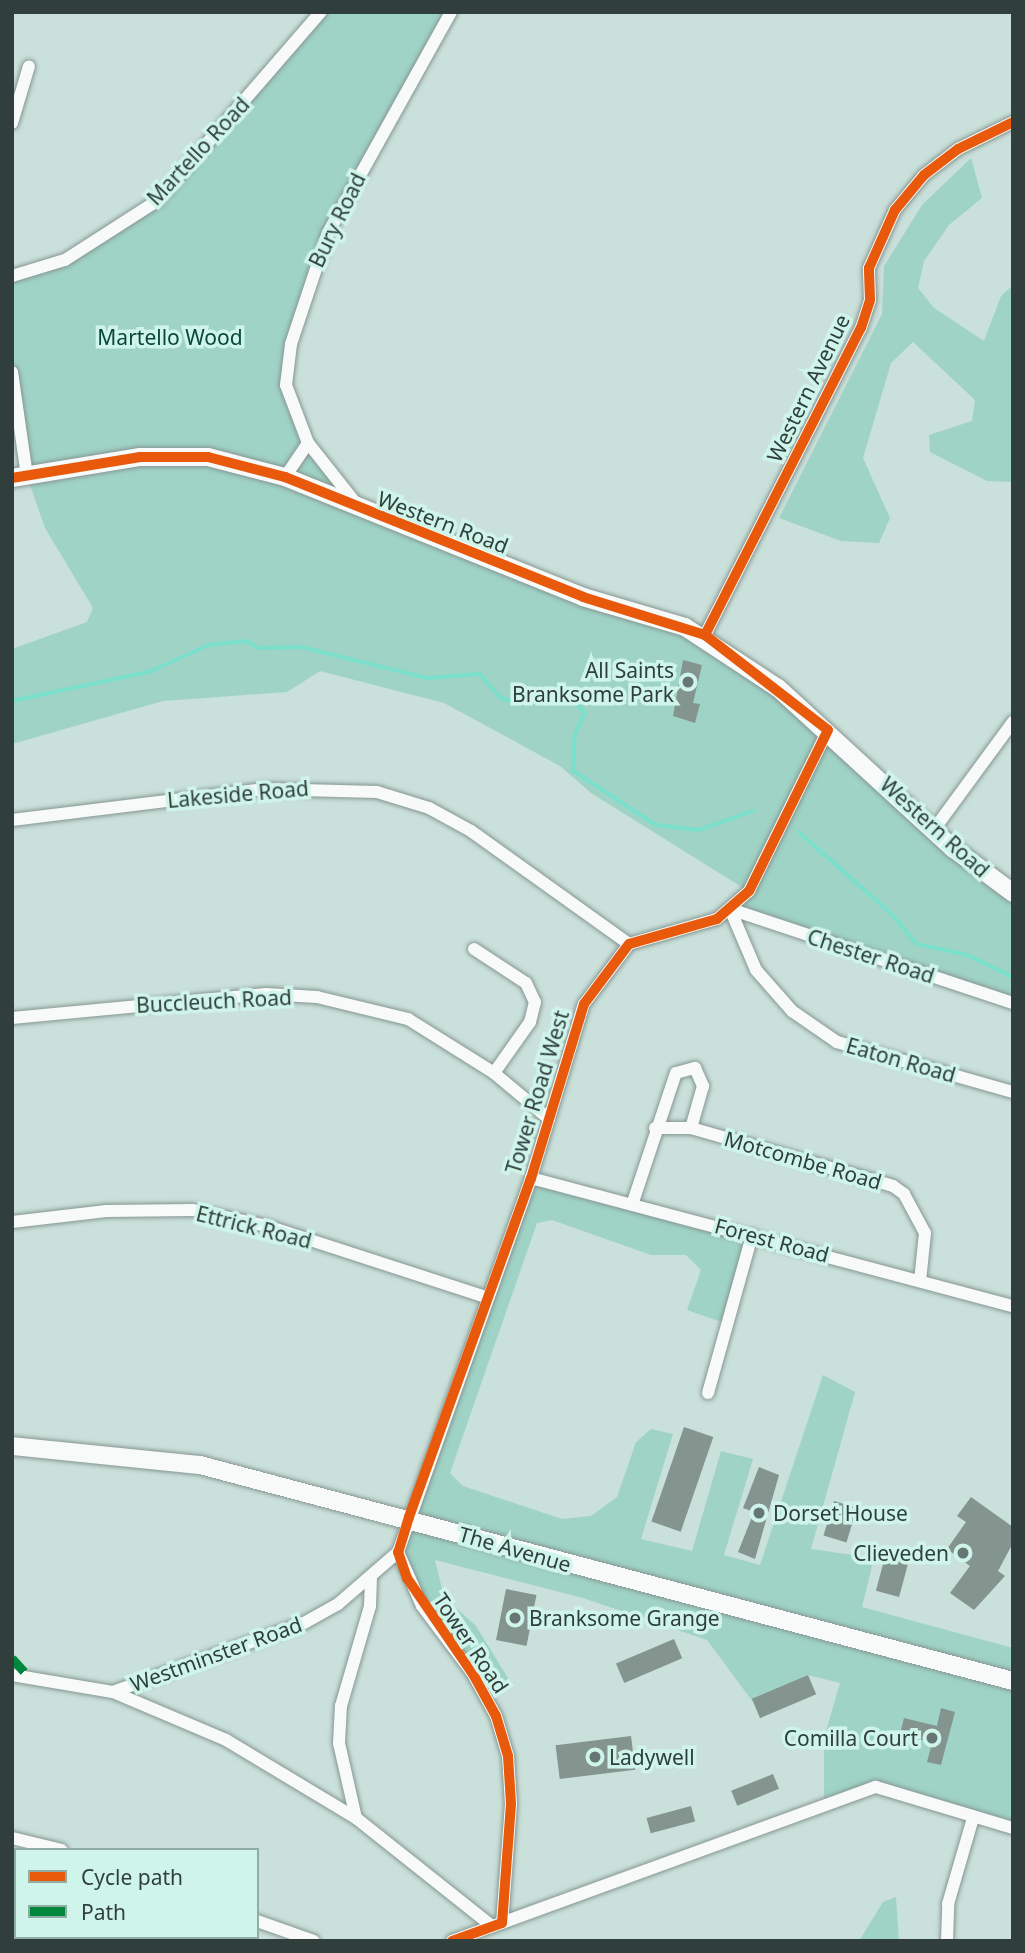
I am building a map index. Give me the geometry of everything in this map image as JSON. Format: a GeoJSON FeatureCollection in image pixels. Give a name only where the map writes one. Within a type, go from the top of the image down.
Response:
{"type":"FeatureCollection","features":[{"type":"Feature","properties":{"kind":"street","name":"Martello Road"},"geometry":{"type":"LineString","coordinates":[[12,276],[65,260],[157,201],[321,12]]}},
{"type":"Feature","properties":{"kind":"street","name":"Bury Road"},"geometry":{"type":"LineString","coordinates":[[363,511],[308,443],[286,386],[309,280],[375,144],[451,12]]}},
{"type":"Feature","properties":{"kind":"street"},"geometry":{"type":"LineString","coordinates":[[12,123],[29,66]]}},
{"type":"Feature","properties":{"kind":"street","name":"Western Avenue"},"geometry":{"type":"LineString","coordinates":[[705,635],[861,328],[870,300],[869,268],[895,210],[924,175],[958,149],[1013,122]]}},
{"type":"Feature","properties":{"kind":"street"},"geometry":{"type":"LineString","coordinates":[[12,372],[20,477]]}},
{"type":"Feature","properties":{"kind":"street"},"geometry":{"type":"LineString","coordinates":[[285,477],[308,443]]}},
{"type":"Feature","properties":{"kind":"street","name":"Western Road"},"geometry":{"type":"LineString","coordinates":[[20,477],[140,457],[208,457],[285,477],[363,511],[583,597],[705,635],[828,730],[935,828],[1013,893]]}},
{"type":"Feature","properties":{"kind":"street"},"geometry":{"type":"LineString","coordinates":[[935,828],[1013,722]]}},
{"type":"Feature","properties":{"kind":"street"},"geometry":{"type":"LineString","coordinates":[[629,944],[705,924],[730,909],[749,891],[828,730]]}},
{"type":"Feature","properties":{"kind":"street","name":"Lakeside Road"},"geometry":{"type":"LineString","coordinates":[[12,820],[264,789],[377,792],[429,808],[471,831],[629,944]]}},
{"type":"Feature","properties":{"kind":"street","name":"Chester Road"},"geometry":{"type":"LineString","coordinates":[[730,909],[1013,1003]]}},
{"type":"Feature","properties":{"kind":"street","name":"Eaton Road"},"geometry":{"type":"LineString","coordinates":[[730,909],[756,970],[813,1026],[868,1053],[1011,1095]]}},
{"type":"Feature","properties":{"kind":"street","name":"Tower Road West"},"geometry":{"type":"LineString","coordinates":[[398,1552],[531,1178],[584,1004],[629,944]]}},
{"type":"Feature","properties":{"kind":"street"},"geometry":{"type":"LineString","coordinates":[[474,949],[526,983],[535,1002],[530,1022],[494,1073]]}},
{"type":"Feature","properties":{"kind":"street","name":"Buccleuch Road"},"geometry":{"type":"LineString","coordinates":[[12,1018],[265,994],[317,997],[408,1018],[494,1073],[549,1119]]}},
{"type":"Feature","properties":{"kind":"street"},"geometry":{"type":"LineString","coordinates":[[633,1202],[655,1128],[676,1073],[685,1068],[703,1076],[691,1128]]}},
{"type":"Feature","properties":{"kind":"street","name":"Motcombe Road"},"geometry":{"type":"LineString","coordinates":[[655,1128],[691,1128],[893,1186],[912,1203],[925,1233],[920,1281]]}},
{"type":"Feature","properties":{"kind":"street","name":"Forest Road"},"geometry":{"type":"LineString","coordinates":[[531,1178],[633,1202],[1013,1307]]}},
{"type":"Feature","properties":{"kind":"street","name":"Ettrick Road"},"geometry":{"type":"LineString","coordinates":[[12,1222],[106,1211],[193,1210],[267,1226],[488,1298]]}},
{"type":"Feature","properties":{"kind":"street"},"geometry":{"type":"LineString","coordinates":[[708,1393],[752,1235]]}},
{"type":"Feature","properties":{"kind":"street","name":"The Avenue"},"geometry":{"type":"LineString","coordinates":[[12,1446],[200,1465],[409,1517],[612,1577],[1013,1681]]}},
{"type":"Feature","properties":{"kind":"street","name":"Westminster Road"},"geometry":{"type":"LineString","coordinates":[[12,1675],[113,1692],[304,1623],[371,1578],[398,1552]]}},
{"type":"Feature","properties":{"kind":"street","name":"Tower Road"},"geometry":{"type":"LineString","coordinates":[[398,1552],[422,1606],[473,1674],[504,1743],[511,1804],[497,1925]]}},
{"type":"Feature","properties":{"kind":"street"},"geometry":{"type":"LineString","coordinates":[[356,1818],[340,1743],[341,1706],[370,1606],[371,1578]]}},
{"type":"Feature","properties":{"kind":"street"},"geometry":{"type":"LineString","coordinates":[[113,1692],[226,1740],[356,1818],[497,1925]]}},
{"type":"Feature","properties":{"kind":"street"},"geometry":{"type":"LineString","coordinates":[[452,1941],[876,1787],[972,1818],[1013,1828]]}},
{"type":"Feature","properties":{"kind":"street"},"geometry":{"type":"LineString","coordinates":[[947,1941],[948,1904],[972,1818]]}},
{"type":"Feature","properties":{"kind":"street"},"geometry":{"type":"LineString","coordinates":[[12,1838],[54,1848]]}},
{"type":"Feature","properties":{"kind":"street"},"geometry":{"type":"LineString","coordinates":[[259,1923],[314,1941]]}},
{"type":"Feature","properties":{"kind":"green space","name":"Martello Wood"},"geometry":{"type":"Polygon","coordinates":[[[323,12],[451,12],[328,233],[286,385],[308,443],[363,511],[705,635],[1013,893],[1013,1003],[730,909],[748,891],[591,793],[560,766],[444,703],[320,671],[287,692],[163,701],[12,744],[12,649],[87,622],[93,608],[45,528],[27,476],[12,372],[12,276],[37,271],[157,201],[323,12]]]}},
{"type":"Feature","properties":{"kind":"green space"},"geometry":{"type":"Polygon","coordinates":[[[971,158],[982,198],[949,225],[924,261],[918,288],[934,308],[984,341],[1001,296],[1013,285],[1013,482],[987,481],[930,452],[929,435],[972,421],[975,400],[913,342],[891,363],[863,458],[890,518],[879,543],[841,541],[779,518],[882,314],[884,266],[922,205],[971,158]]]}},
{"type":"Feature","properties":{"kind":"green space"},"geometry":{"type":"Polygon","coordinates":[[[531,1178],[752,1235],[727,1324],[687,1310],[701,1270],[686,1255],[651,1255],[552,1220],[537,1223],[450,1473],[463,1486],[562,1519],[591,1516],[617,1497],[636,1442],[651,1429],[673,1434],[641,1539],[692,1551],[721,1451],[753,1459],[724,1555],[760,1565],[823,1375],[855,1392],[811,1549],[874,1558],[862,1607],[1013,1648],[1013,1828],[876,1787],[824,1806],[824,1738],[840,1683],[808,1675],[753,1702],[707,1640],[583,1598],[435,1560],[444,1597],[476,1626],[513,1686],[480,1687],[422,1606],[398,1552],[531,1178]]]}},
{"type":"Feature","properties":{"kind":"green space"},"geometry":{"type":"Polygon","coordinates":[[[896,1897],[899,1941],[859,1941],[883,1902],[896,1897]]]}},
{"type":"Feature","properties":{"kind":"building","name":"All Saints Branksome Park"},"geometry":{"type":"Polygon","coordinates":[[[683,660],[702,665],[693,703],[700,704],[695,723],[673,716],[683,660]]]}},
{"type":"Feature","properties":{"kind":"building"},"geometry":{"type":"Polygon","coordinates":[[[684,1427],[713,1437],[681,1532],[651,1522],[684,1427]]]}},
{"type":"Feature","properties":{"kind":"building","name":"Dorset House"},"geometry":{"type":"Polygon","coordinates":[[[759,1467],[779,1475],[755,1559],[738,1552],[754,1512],[743,1508],[759,1467]]]}},
{"type":"Feature","properties":{"kind":"building","name":"Clieveden"},"geometry":{"type":"Polygon","coordinates":[[[971,1497],[1013,1527],[1013,1543],[998,1571],[1005,1576],[974,1610],[950,1593],[970,1566],[947,1549],[966,1522],[957,1516],[971,1497]]]}},
{"type":"Feature","properties":{"kind":"building"},"geometry":{"type":"Polygon","coordinates":[[[834,1501],[857,1508],[846,1542],[823,1535],[834,1501]]]}},
{"type":"Feature","properties":{"kind":"building"},"geometry":{"type":"Polygon","coordinates":[[[886,1553],[909,1559],[899,1597],[876,1591],[886,1553]]]}},
{"type":"Feature","properties":{"kind":"building","name":"Branksome Grange"},"geometry":{"type":"Polygon","coordinates":[[[506,1589],[536,1595],[527,1646],[496,1640],[506,1589]]]}},
{"type":"Feature","properties":{"kind":"building"},"geometry":{"type":"Polygon","coordinates":[[[674,1639],[682,1658],[624,1683],[616,1664],[674,1639]]]}},
{"type":"Feature","properties":{"kind":"building"},"geometry":{"type":"Polygon","coordinates":[[[808,1675],[816,1694],[760,1718],[752,1699],[808,1675]]]}},
{"type":"Feature","properties":{"kind":"building","name":"Comilla Court"},"geometry":{"type":"Polygon","coordinates":[[[941,1708],[955,1712],[941,1765],[927,1762],[932,1743],[900,1734],[904,1718],[937,1726],[941,1708]]]}},
{"type":"Feature","properties":{"kind":"building","name":"Ladywell"},"geometry":{"type":"Polygon","coordinates":[[[631,1736],[635,1770],[560,1779],[556,1745],[631,1736]]]}},
{"type":"Feature","properties":{"kind":"building"},"geometry":{"type":"Polygon","coordinates":[[[773,1774],[779,1789],[737,1806],[731,1791],[773,1774]]]}},
{"type":"Feature","properties":{"kind":"building"},"geometry":{"type":"Polygon","coordinates":[[[691,1806],[695,1821],[651,1833],[647,1818],[691,1806]]]}},
{"type":"Feature","properties":{"kind":"waterway"},"geometry":{"type":"LineString","coordinates":[[12,701],[149,672],[209,645],[247,641],[258,648],[302,647],[427,678],[480,674],[501,698],[518,703],[576,702],[585,713],[575,735],[574,771],[656,825],[699,830],[753,811]]}},
{"type":"Feature","properties":{"kind":"waterway"},"geometry":{"type":"LineString","coordinates":[[799,832],[892,914],[917,944],[968,955],[1013,977]]}},
{"type":"Feature","properties":{"kind":"marked path"},"geometry":{"type":"LineString","coordinates":[[12,1658],[29,1677]]}},
{"type":"Feature","properties":{"kind":"cycle path"},"geometry":{"type":"LineString","coordinates":[[705,635],[861,328],[870,300],[869,268],[895,210],[924,175],[958,149],[1013,122]]}},
{"type":"Feature","properties":{"kind":"cycle path"},"geometry":{"type":"LineString","coordinates":[[12,478],[140,457],[208,457],[285,477],[583,597],[705,635],[828,730],[749,891],[717,919],[629,944],[584,1004],[531,1178],[398,1552],[407,1578],[473,1674],[496,1716],[508,1756],[511,1804],[502,1923],[452,1941]]}},
{"type":"Feature","properties":{"kind":"place","name":"All Saints Branksome Park"},"geometry":{"type":"Point","coordinates":[688,682]}},
{"type":"Feature","properties":{"kind":"place","name":"Dorset House"},"geometry":{"type":"Point","coordinates":[759,1513]}},
{"type":"Feature","properties":{"kind":"place","name":"Clieveden"},"geometry":{"type":"Point","coordinates":[963,1553]}},
{"type":"Feature","properties":{"kind":"place","name":"Branksome Grange"},"geometry":{"type":"Point","coordinates":[515,1618]}},
{"type":"Feature","properties":{"kind":"place","name":"Comilla Court"},"geometry":{"type":"Point","coordinates":[932,1738]}},
{"type":"Feature","properties":{"kind":"place","name":"Ladywell"},"geometry":{"type":"Point","coordinates":[595,1757]}}]}
